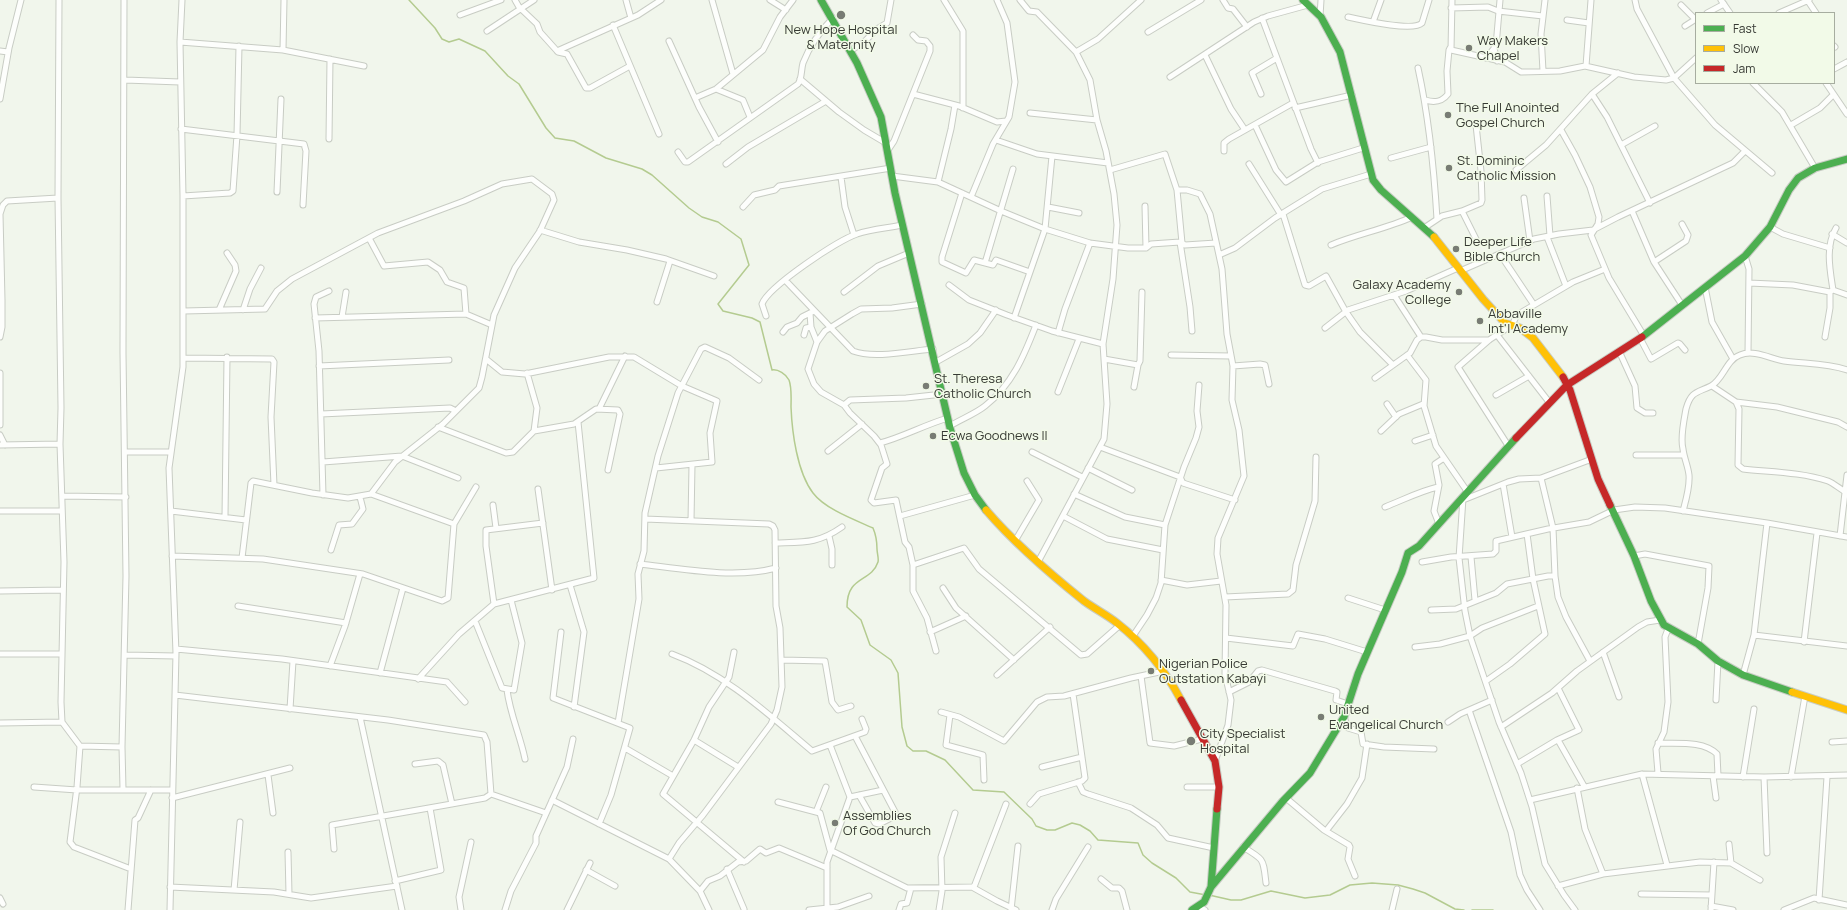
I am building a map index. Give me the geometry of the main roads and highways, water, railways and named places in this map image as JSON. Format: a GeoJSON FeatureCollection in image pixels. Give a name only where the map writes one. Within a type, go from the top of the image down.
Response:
{"type":"FeatureCollection","features":[{"type":"Feature","properties":{"kind":"waterway"},"geometry":{"type":"LineString","coordinates":[[409,0],[435,28],[442,39],[449,42],[459,39],[485,51],[508,76],[519,84],[546,128],[555,138],[574,141],[606,158],[642,169],[652,175],[689,208],[702,217],[718,222],[741,239],[749,265],[718,304],[723,311],[752,318],[760,322],[772,370],[782,372],[790,383],[796,452],[803,474],[813,493],[818,499],[833,509],[849,518],[873,528],[877,541],[878,562],[875,569],[855,584],[851,589],[847,607],[861,620],[870,645],[891,660],[898,673],[902,727],[907,746],[913,751],[926,751],[945,760],[973,790],[1004,792],[1032,819],[1036,826],[1047,830],[1055,830],[1072,823],[1080,825],[1090,831],[1098,840],[1138,843],[1143,855],[1152,863],[1176,878],[1190,892],[1206,895]]}},
{"type":"Feature","properties":{"kind":"waterway"},"geometry":{"type":"LineString","coordinates":[[1209,895],[1231,900],[1241,900],[1271,891],[1305,898],[1330,895],[1350,885],[1372,883],[1398,885],[1413,889],[1425,893],[1455,909],[1464,910]]}},
{"type":"Feature","properties":{"kind":"waterway"},"geometry":{"type":"LineString","coordinates":[[1472,910],[1493,910]]}},
{"type":"Feature","properties":{"kind":"place","name":"New Hope Hospital & Maternity"},"geometry":{"type":"Point","coordinates":[841,15]}},
{"type":"Feature","properties":{"kind":"place","name":"Way Makers Chapel"},"geometry":{"type":"Point","coordinates":[1469,48]}},
{"type":"Feature","properties":{"kind":"place","name":"The Full Anointed Gospel Church"},"geometry":{"type":"Point","coordinates":[1448,115]}},
{"type":"Feature","properties":{"kind":"place","name":"St. Dominic Catholic Mission"},"geometry":{"type":"Point","coordinates":[1449,168]}},
{"type":"Feature","properties":{"kind":"place","name":"Deeper Life Bible Church"},"geometry":{"type":"Point","coordinates":[1456,249]}},
{"type":"Feature","properties":{"kind":"place","name":"Galaxy Academy College"},"geometry":{"type":"Point","coordinates":[1459,292]}},
{"type":"Feature","properties":{"kind":"place","name":"Abbaville Int'l Academy"},"geometry":{"type":"Point","coordinates":[1480,321]}},
{"type":"Feature","properties":{"kind":"place","name":"St. Theresa Catholic Church"},"geometry":{"type":"Point","coordinates":[926,386]}},
{"type":"Feature","properties":{"kind":"place","name":"Ecwa Goodnews II"},"geometry":{"type":"Point","coordinates":[933,436]}},
{"type":"Feature","properties":{"kind":"place","name":"Nigerian Police Outstation Kabayi"},"geometry":{"type":"Point","coordinates":[1151,671]}},
{"type":"Feature","properties":{"kind":"place","name":"United Evangelical Church"},"geometry":{"type":"Point","coordinates":[1321,717]}},
{"type":"Feature","properties":{"kind":"place","name":"City Specialist Hospital"},"geometry":{"type":"Point","coordinates":[1191,741]}},
{"type":"Feature","properties":{"kind":"place","name":"Assemblies Of God Church"},"geometry":{"type":"Point","coordinates":[835,823]}}]}
